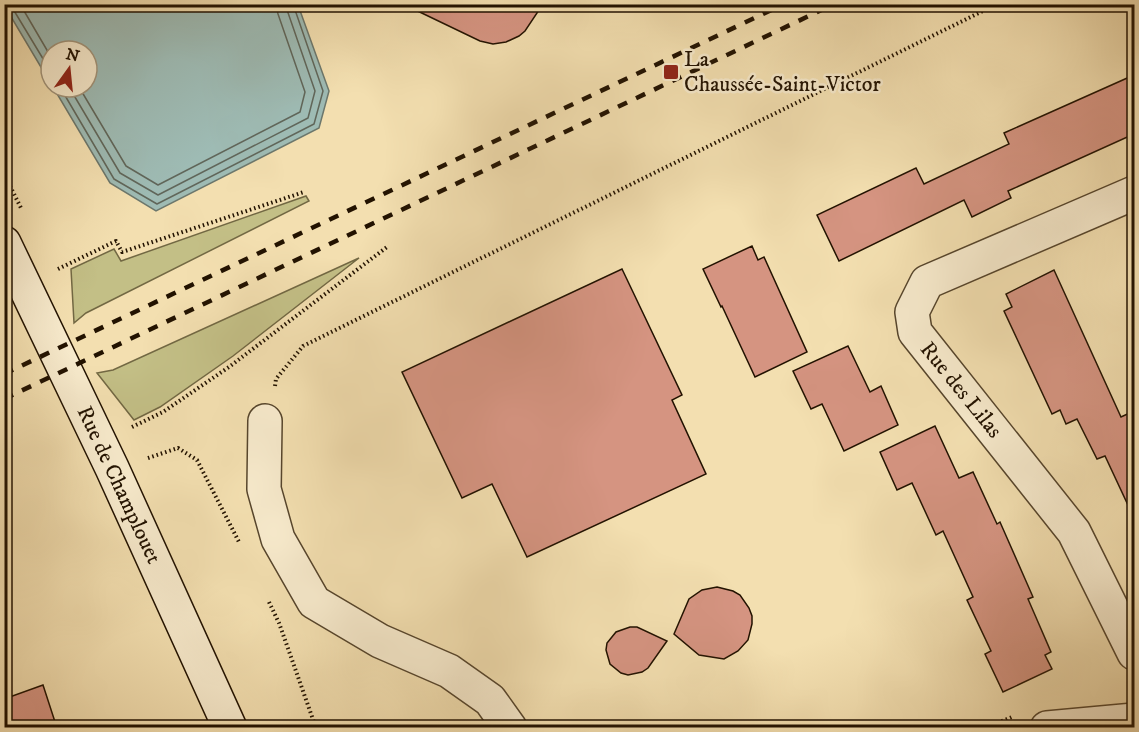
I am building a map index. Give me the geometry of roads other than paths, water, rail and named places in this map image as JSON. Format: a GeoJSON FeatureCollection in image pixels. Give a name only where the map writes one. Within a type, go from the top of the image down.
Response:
{"type":"FeatureCollection","features":[{"type":"Feature","properties":{"kind":"street","name":"Rue des Lilas"},"geometry":{"type":"LineString","coordinates":[[1134,193],[927,282],[912,312],[915,332],[1074,532],[1134,653]]}},
{"type":"Feature","properties":{"kind":"street","name":"Rue de Champlouet"},"geometry":{"type":"LineString","coordinates":[[4,243],[112,468],[230,728]]}},
{"type":"Feature","properties":{"kind":"street"},"geometry":{"type":"LineString","coordinates":[[265,421],[264,489],[278,539],[314,602],[380,641],[449,671],[490,700],[510,728]]}},
{"type":"Feature","properties":{"kind":"street"},"geometry":{"type":"LineString","coordinates":[[1047,728],[1134,720]]}},
{"type":"Feature","properties":{"kind":"water"},"geometry":{"type":"Polygon","coordinates":[[[4,5],[298,5],[329,91],[319,128],[156,211],[110,183],[60,99],[99,99],[99,39],[39,39],[39,64],[4,5]]]}},
{"type":"Feature","properties":{"kind":"railway"},"geometry":{"type":"LineString","coordinates":[[4,374],[784,4]]}},
{"type":"Feature","properties":{"kind":"railway"},"geometry":{"type":"LineString","coordinates":[[4,399],[834,4]]}},
{"type":"Feature","properties":{"kind":"place","name":"La Chaussée-Saint-Victor"},"geometry":{"type":"Point","coordinates":[671,72]}}]}
